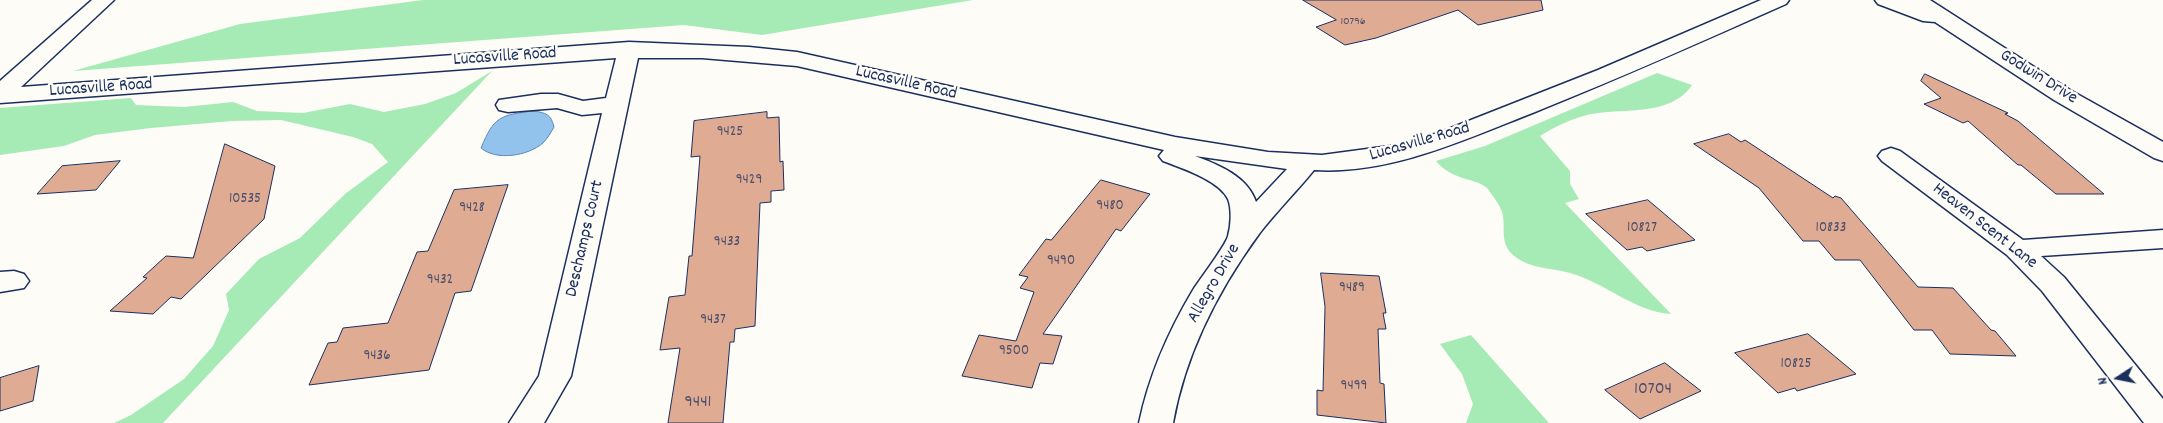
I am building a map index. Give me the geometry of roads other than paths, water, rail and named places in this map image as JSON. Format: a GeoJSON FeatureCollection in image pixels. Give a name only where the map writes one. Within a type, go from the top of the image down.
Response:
{"type":"FeatureCollection","features":[{"type":"Feature","properties":{"kind":"street"},"geometry":{"type":"LineString","coordinates":[[0,95],[104,0]]}},
{"type":"Feature","properties":{"kind":"street","name":"Lucasville Road"},"geometry":{"type":"LineString","coordinates":[[0,95],[630,49],[690,49],[754,53],[797,59],[1120,134],[1203,151],[1306,163],[1364,159],[1401,152],[1447,138],[1606,75],[1779,0]]}},
{"type":"Feature","properties":{"kind":"street"},"geometry":{"type":"LineString","coordinates":[[1885,0],[1922,12],[1977,40]]}},
{"type":"Feature","properties":{"kind":"street","name":"Godwin Drive"},"geometry":{"type":"LineString","coordinates":[[1916,0],[2062,95],[2163,153]]}},
{"type":"Feature","properties":{"kind":"street","name":"Deschamps Court"},"geometry":{"type":"LineString","coordinates":[[526,423],[542,402],[554,376],[630,49]]}},
{"type":"Feature","properties":{"kind":"street"},"geometry":{"type":"LineString","coordinates":[[508,105],[541,101],[558,101],[582,108],[617,104]]}},
{"type":"Feature","properties":{"kind":"street"},"geometry":{"type":"LineString","coordinates":[[1120,134],[1193,164],[1230,186],[1240,198],[1244,210],[1242,237]]}},
{"type":"Feature","properties":{"kind":"street","name":"Heaven Scent Lane"},"geometry":{"type":"LineString","coordinates":[[1891,156],[2017,249],[2053,284],[2163,423]]}},
{"type":"Feature","properties":{"kind":"street","name":"Allegro Drive"},"geometry":{"type":"LineString","coordinates":[[1156,423],[1158,408],[1178,350],[1210,289],[1242,237],[1306,163]]}},
{"type":"Feature","properties":{"kind":"street"},"geometry":{"type":"LineString","coordinates":[[2017,249],[2163,239]]}},
{"type":"Feature","properties":{"kind":"water"},"geometry":{"type":"Polygon","coordinates":[[[534,111],[547,115],[554,127],[543,143],[521,154],[503,156],[495,155],[481,148],[490,130],[499,119],[513,114],[534,111]]]}}]}
